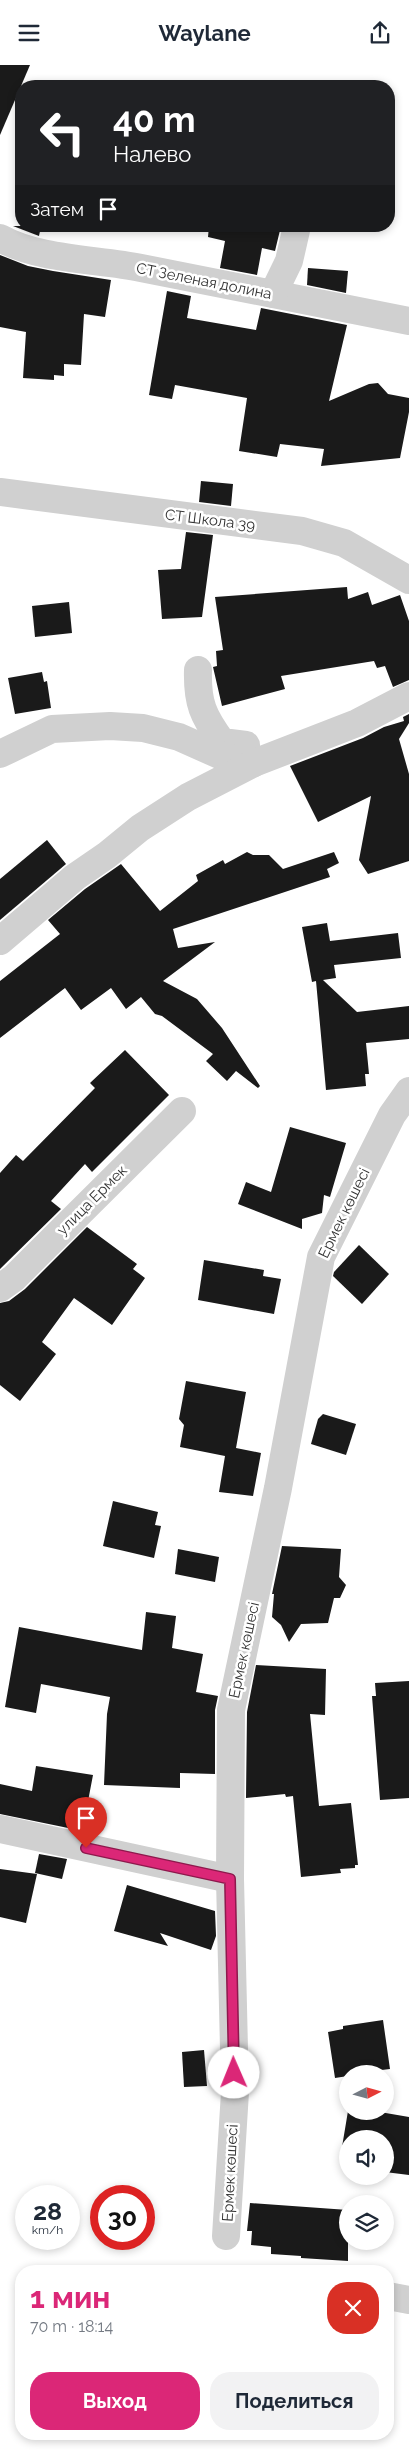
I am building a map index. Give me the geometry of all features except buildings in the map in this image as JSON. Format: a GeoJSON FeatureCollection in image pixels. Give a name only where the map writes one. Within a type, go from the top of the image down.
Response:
{"type":"FeatureCollection","features":[{"type":"Feature","properties":{"kind":"street"},"geometry":{"type":"LineString","coordinates":[[273,294],[289,261],[295,232]]}},
{"type":"Feature","properties":{"kind":"street","name":"СТ Зеленая долина"},"geometry":{"type":"LineString","coordinates":[[0,238],[14,246],[140,268],[409,321]]}},
{"type":"Feature","properties":{"kind":"street","name":"СТ Школа 39"},"geometry":{"type":"LineString","coordinates":[[0,492],[302,531],[344,543],[409,580]]}},
{"type":"Feature","properties":{"kind":"street"},"geometry":{"type":"LineString","coordinates":[[198,670],[198,685],[204,718],[222,742],[285,752]]}},
{"type":"Feature","properties":{"kind":"street"},"geometry":{"type":"LineString","coordinates":[[0,941],[75,877],[107,855],[140,828],[188,797],[254,763],[357,723],[409,696]]}},
{"type":"Feature","properties":{"kind":"street"},"geometry":{"type":"LineString","coordinates":[[0,754],[52,729],[143,728],[179,737],[224,757],[254,763]]}},
{"type":"Feature","properties":{"kind":"street","name":"Ермек көшесі"},"geometry":{"type":"LineString","coordinates":[[226,2236],[235,2092],[230,1879],[231,1710],[278,1488],[321,1257],[392,1115],[409,1091]]}},
{"type":"Feature","properties":{"kind":"street","name":"улица Ермек"},"geometry":{"type":"LineString","coordinates":[[0,1288],[14,1278],[182,1111]]}},
{"type":"Feature","properties":{"kind":"street"},"geometry":{"type":"LineString","coordinates":[[0,1829],[230,1879]]}},
{"type":"Feature","properties":{"kind":"street"},"geometry":{"type":"LineString","coordinates":[[394,2297],[409,2300]]}},
{"type":"Feature","properties":{"kind":"route"},"geometry":{"type":"LineString","coordinates":[[86,1848],[230,1879],[234,2073]]}}]}
